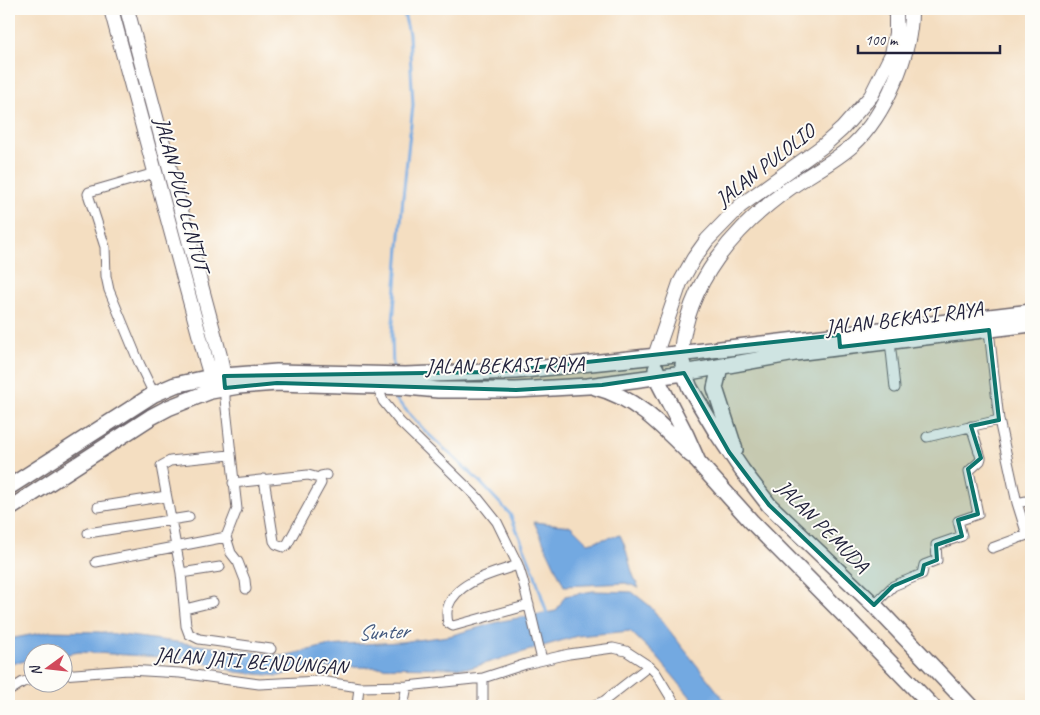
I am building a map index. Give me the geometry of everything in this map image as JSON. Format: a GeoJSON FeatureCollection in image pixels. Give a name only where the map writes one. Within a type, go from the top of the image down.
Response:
{"type":"FeatureCollection","features":[{"type":"Feature","properties":{"kind":"main road","name":"JALAN BEKASI RAYA"},"geometry":{"type":"LineString","coordinates":[[9,509],[151,417],[220,386],[277,372],[380,383],[406,381],[681,353],[839,341],[1031,312]]}},
{"type":"Feature","properties":{"kind":"main road","name":"JALAN BEKASI RAYA"},"geometry":{"type":"LineString","coordinates":[[406,381],[430,390],[516,390],[588,386],[720,367],[795,353],[839,341],[890,341],[1031,324]]}},
{"type":"Feature","properties":{"kind":"main road","name":"JALAN PEMUDA"},"geometry":{"type":"LineString","coordinates":[[681,353],[684,373],[690,388],[717,434],[742,470],[779,514],[874,605],[970,706]]}},
{"type":"Feature","properties":{"kind":"main road"},"geometry":{"type":"LineString","coordinates":[[655,356],[657,377],[698,462]]}},
{"type":"Feature","properties":{"kind":"main road"},"geometry":{"type":"LineString","coordinates":[[720,367],[715,388],[725,424],[742,470]]}},
{"type":"Feature","properties":{"kind":"main road","name":"JALAN BEKASI RAYA"},"geometry":{"type":"LineString","coordinates":[[9,487],[154,394],[175,385],[220,386]]}},
{"type":"Feature","properties":{"kind":"main road"},"geometry":{"type":"LineString","coordinates":[[588,386],[625,398],[667,431],[698,462],[751,522],[932,706]]}},
{"type":"Feature","properties":{"kind":"street","name":"JALAN PULO LENTUT"},"geometry":{"type":"LineString","coordinates":[[112,9],[155,173],[220,386]]}},
{"type":"Feature","properties":{"kind":"street","name":"JALAN PULO LENTUT"},"geometry":{"type":"LineString","coordinates":[[127,9],[220,356],[220,386]]}},
{"type":"Feature","properties":{"kind":"street","name":"JALAN PULOLIO"},"geometry":{"type":"LineString","coordinates":[[655,356],[680,282],[694,258],[721,225],[740,206],[823,146],[842,129],[870,96],[892,54],[896,32],[896,9]]}},
{"type":"Feature","properties":{"kind":"street","name":"JALAN PULOLIO"},"geometry":{"type":"LineString","coordinates":[[681,353],[682,336],[698,289],[726,245],[760,210],[792,186],[840,156],[871,126],[902,65],[908,46],[911,9]]}},
{"type":"Feature","properties":{"kind":"street"},"geometry":{"type":"LineString","coordinates":[[154,394],[109,290],[106,276],[105,247],[88,194],[89,192],[155,173]]}},
{"type":"Feature","properties":{"kind":"street"},"geometry":{"type":"LineString","coordinates":[[782,174],[792,186]]}},
{"type":"Feature","properties":{"kind":"street"},"geometry":{"type":"LineString","coordinates":[[680,282],[698,289]]}},
{"type":"Feature","properties":{"kind":"street"},"geometry":{"type":"LineString","coordinates":[[989,330],[999,420],[1017,503],[1029,535],[992,548]]}},
{"type":"Feature","properties":{"kind":"street"},"geometry":{"type":"LineString","coordinates":[[890,341],[895,388]]}},
{"type":"Feature","properties":{"kind":"street"},"geometry":{"type":"LineString","coordinates":[[380,383],[383,401],[400,422],[434,453],[477,497],[497,522],[518,565],[530,607],[541,658]]}},
{"type":"Feature","properties":{"kind":"street"},"geometry":{"type":"LineString","coordinates":[[220,386],[237,507],[226,537],[231,553],[238,562],[245,580],[246,589]]}},
{"type":"Feature","properties":{"kind":"street"},"geometry":{"type":"LineString","coordinates":[[927,437],[999,420]]}},
{"type":"Feature","properties":{"kind":"street"},"geometry":{"type":"LineString","coordinates":[[874,605],[893,586],[922,574],[924,565],[937,560],[936,545],[962,536],[958,521],[978,514],[969,471],[981,458],[972,426]]}},
{"type":"Feature","properties":{"kind":"street"},"geometry":{"type":"LineString","coordinates":[[230,455],[175,460],[161,466],[181,573],[186,609],[186,626],[191,636],[199,639],[271,649]]}},
{"type":"Feature","properties":{"kind":"street"},"geometry":{"type":"LineString","coordinates":[[233,483],[264,479],[308,475],[323,477],[320,486],[287,545],[280,546],[274,541],[264,479]]}},
{"type":"Feature","properties":{"kind":"street"},"geometry":{"type":"LineString","coordinates":[[98,507],[166,496]]}},
{"type":"Feature","properties":{"kind":"street"},"geometry":{"type":"LineString","coordinates":[[1017,503],[1031,500]]}},
{"type":"Feature","properties":{"kind":"street"},"geometry":{"type":"LineString","coordinates":[[88,532],[189,517]]}},
{"type":"Feature","properties":{"kind":"street"},"geometry":{"type":"LineString","coordinates":[[96,562],[226,537]]}},
{"type":"Feature","properties":{"kind":"street"},"geometry":{"type":"LineString","coordinates":[[518,565],[466,585],[455,594],[448,605],[448,623],[453,626],[530,607]]}},
{"type":"Feature","properties":{"kind":"street"},"geometry":{"type":"LineString","coordinates":[[181,573],[220,567]]}},
{"type":"Feature","properties":{"kind":"street"},"geometry":{"type":"LineString","coordinates":[[186,609],[213,602]]}},
{"type":"Feature","properties":{"kind":"street","name":"JALAN JATI BENDUNGAN"},"geometry":{"type":"LineString","coordinates":[[72,674],[128,670],[180,674],[259,684],[320,681],[359,687],[407,686],[483,678],[541,658],[613,648],[626,651],[649,666],[656,673],[676,706]]}},
{"type":"Feature","properties":{"kind":"street"},"geometry":{"type":"LineString","coordinates":[[592,706],[604,700],[649,666]]}},
{"type":"Feature","properties":{"kind":"street"},"geometry":{"type":"LineString","coordinates":[[483,678],[483,706]]}},
{"type":"Feature","properties":{"kind":"street"},"geometry":{"type":"LineString","coordinates":[[9,691],[22,683]]}},
{"type":"Feature","properties":{"kind":"street"},"geometry":{"type":"LineString","coordinates":[[403,706],[407,686]]}},
{"type":"Feature","properties":{"kind":"street"},"geometry":{"type":"LineString","coordinates":[[357,706],[359,687]]}},
{"type":"Feature","properties":{"kind":"highlighted area"},"geometry":{"type":"Polygon","coordinates":[[[989,330],[999,420],[971,426],[981,458],[968,469],[978,514],[958,520],[962,536],[936,545],[937,560],[924,565],[922,574],[893,586],[874,605],[769,505],[729,452],[684,373],[602,385],[516,390],[277,383],[225,388],[224,376],[494,372],[839,335],[840,347],[989,330]]]}},
{"type":"Feature","properties":{"kind":"water"},"geometry":{"type":"Polygon","coordinates":[[[534,522],[571,526],[588,543],[620,535],[639,588],[626,583],[564,586],[534,522]]]}},
{"type":"Feature","properties":{"kind":"water"},"geometry":{"type":"Polygon","coordinates":[[[593,591],[632,592],[650,606],[729,706],[698,706],[657,657],[630,631],[577,636],[470,668],[343,667],[300,669],[279,676],[236,672],[193,659],[79,652],[72,653],[72,642],[22,642],[22,662],[9,664],[9,639],[51,631],[99,632],[283,656],[326,646],[400,642],[449,636],[502,621],[556,611],[565,596],[593,591]]]}},
{"type":"Feature","properties":{"kind":"waterway"},"geometry":{"type":"LineString","coordinates":[[393,371],[392,335],[403,197],[413,105],[409,34],[403,9]]}},
{"type":"Feature","properties":{"kind":"waterway"},"geometry":{"type":"LineString","coordinates":[[394,390],[395,398],[425,431],[478,480],[510,514],[534,572],[548,617]]}},
{"type":"Feature","properties":{"kind":"water label","name":"Sunter"},"geometry":{"type":"Point","coordinates":[383,631]}}]}
